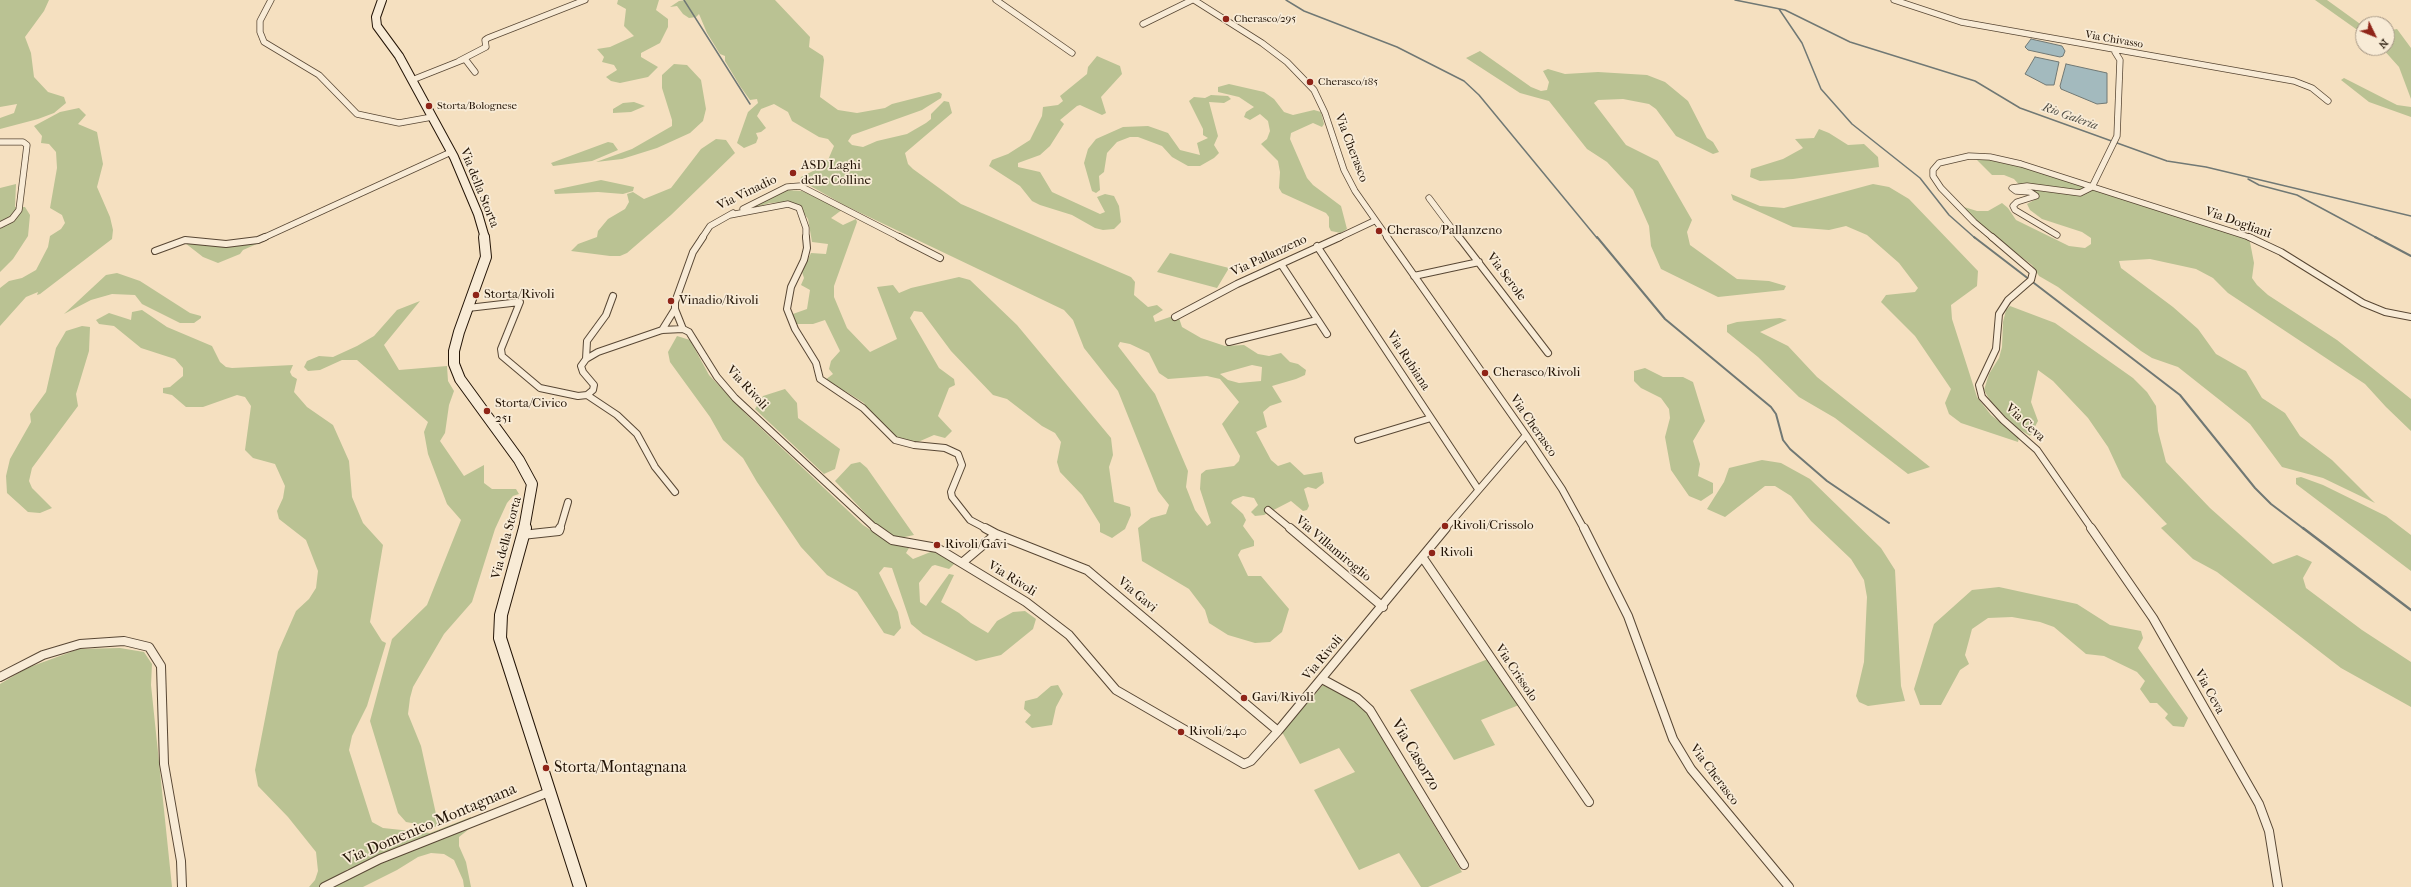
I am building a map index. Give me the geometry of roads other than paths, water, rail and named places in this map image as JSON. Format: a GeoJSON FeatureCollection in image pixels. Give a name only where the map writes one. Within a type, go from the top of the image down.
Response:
{"type":"FeatureCollection","features":[{"type":"Feature","properties":{"kind":"main road","name":"Via della Storta"},"geometry":{"type":"LineString","coordinates":[[382,0],[376,17],[377,26],[412,80],[451,152],[478,214],[487,249],[454,351],[455,369],[460,379],[529,476],[532,492],[500,615],[499,631],[501,646],[580,887]]}},
{"type":"Feature","properties":{"kind":"street"},"geometry":{"type":"LineString","coordinates":[[271,0],[260,21],[260,32],[264,42],[319,75],[331,85],[339,98],[361,116],[394,123],[410,122]]}},
{"type":"Feature","properties":{"kind":"street"},"geometry":{"type":"LineString","coordinates":[[459,61],[467,54],[486,47],[484,40],[488,38],[585,0]]}},
{"type":"Feature","properties":{"kind":"street"},"geometry":{"type":"LineString","coordinates":[[996,0],[1072,53]]}},
{"type":"Feature","properties":{"kind":"street"},"geometry":{"type":"LineString","coordinates":[[1143,24],[1193,0]]}},
{"type":"Feature","properties":{"kind":"street","name":"Via Cherasco"},"geometry":{"type":"LineString","coordinates":[[1193,0],[1257,39],[1308,82],[1325,113],[1349,180],[1374,221],[1526,435],[1566,496],[1628,616],[1673,739],[1691,768],[1788,887]]}},
{"type":"Feature","properties":{"kind":"street","name":"Via Chivasso"},"geometry":{"type":"LineString","coordinates":[[1894,0],[1961,22],[2115,52],[2294,81],[2312,88],[2328,101]]}},
{"type":"Feature","properties":{"kind":"street"},"geometry":{"type":"LineString","coordinates":[[2057,235],[2015,210],[2013,206],[2016,202],[2036,196],[2032,192],[2016,191],[2012,187],[2027,186],[2080,193],[2092,186],[2117,136],[2120,60],[2115,52]]}},
{"type":"Feature","properties":{"kind":"street"},"geometry":{"type":"LineString","coordinates":[[412,80],[459,61],[467,60],[475,72]]}},
{"type":"Feature","properties":{"kind":"street"},"geometry":{"type":"LineString","coordinates":[[389,128],[432,117]]}},
{"type":"Feature","properties":{"kind":"street"},"geometry":{"type":"LineString","coordinates":[[0,142],[26,142],[19,210],[13,218],[0,225]]}},
{"type":"Feature","properties":{"kind":"street"},"geometry":{"type":"LineString","coordinates":[[155,251],[185,240],[226,244],[253,242],[451,152]]}},
{"type":"Feature","properties":{"kind":"street","name":"Via Ceva"},"geometry":{"type":"LineString","coordinates":[[2092,186],[2015,162],[1990,157],[1969,156],[1949,158],[1938,163],[1934,168],[1933,176],[1941,188],[1974,222],[2026,264],[2033,272],[2029,282],[2008,300],[1999,314],[1996,349],[1979,385],[1982,397],[2003,420],[2037,450],[2160,631],[2259,804],[2269,831],[2278,887]]}},
{"type":"Feature","properties":{"kind":"street"},"geometry":{"type":"LineString","coordinates":[[359,196],[384,182]]}},
{"type":"Feature","properties":{"kind":"street","name":"Via Vinadio"},"geometry":{"type":"LineString","coordinates":[[675,309],[679,287],[700,239],[710,226],[730,214],[787,187],[800,186],[940,258]]}},
{"type":"Feature","properties":{"kind":"street","name":"Via Dogliani"},"geometry":{"type":"LineString","coordinates":[[2092,186],[2248,236],[2281,252],[2363,303],[2386,312],[2411,317]]}},
{"type":"Feature","properties":{"kind":"street","name":"Via Serole"},"geometry":{"type":"LineString","coordinates":[[1429,198],[1480,262],[1548,353]]}},
{"type":"Feature","properties":{"kind":"street","name":"Via Gavi"},"geometry":{"type":"LineString","coordinates":[[730,214],[779,204],[792,205],[800,209],[806,228],[807,248],[804,260],[791,287],[788,312],[795,329],[816,363],[820,379],[864,408],[895,440],[914,445],[945,448],[958,454],[961,458],[962,465],[951,492],[952,497],[970,520],[996,534],[1087,570],[1278,731]]}},
{"type":"Feature","properties":{"kind":"street","name":"Via Pallanzeno"},"geometry":{"type":"LineString","coordinates":[[1175,317],[1317,246],[1374,221]]}},
{"type":"Feature","properties":{"kind":"street","name":"Via Rubiana"},"geometry":{"type":"LineString","coordinates":[[1317,246],[1478,489]]}},
{"type":"Feature","properties":{"kind":"street"},"geometry":{"type":"LineString","coordinates":[[1414,276],[1480,262]]}},
{"type":"Feature","properties":{"kind":"street"},"geometry":{"type":"LineString","coordinates":[[1281,264],[1327,334]]}},
{"type":"Feature","properties":{"kind":"street"},"geometry":{"type":"LineString","coordinates":[[587,396],[592,392],[594,387],[581,369],[586,359],[586,341],[606,315],[613,296]]}},
{"type":"Feature","properties":{"kind":"street"},"geometry":{"type":"LineString","coordinates":[[468,308],[520,302],[501,349],[502,356],[540,388],[558,393],[587,396],[617,415],[637,434],[656,467],[675,492]]}},
{"type":"Feature","properties":{"kind":"street"},"geometry":{"type":"LineString","coordinates":[[586,359],[609,346],[662,330],[683,329],[675,309]]}},
{"type":"Feature","properties":{"kind":"street"},"geometry":{"type":"LineString","coordinates":[[662,330],[675,309]]}},
{"type":"Feature","properties":{"kind":"street"},"geometry":{"type":"LineString","coordinates":[[1229,342],[1317,320]]}},
{"type":"Feature","properties":{"kind":"street","name":"Via Rivoli"},"geometry":{"type":"LineString","coordinates":[[683,329],[692,335],[717,377],[735,398],[878,531],[892,540],[937,548],[962,562],[1062,628],[1116,690],[1239,762],[1246,763],[1251,761],[1322,680],[1478,489],[1526,435]]}},
{"type":"Feature","properties":{"kind":"street"},"geometry":{"type":"LineString","coordinates":[[1358,440],[1431,418]]}},
{"type":"Feature","properties":{"kind":"street"},"geometry":{"type":"LineString","coordinates":[[522,535],[559,531],[568,502]]}},
{"type":"Feature","properties":{"kind":"street","name":"Via Villamiroglio"},"geometry":{"type":"LineString","coordinates":[[1268,510],[1382,607]]}},
{"type":"Feature","properties":{"kind":"street"},"geometry":{"type":"LineString","coordinates":[[962,562],[996,534]]}},
{"type":"Feature","properties":{"kind":"street","name":"Via Crissolo"},"geometry":{"type":"LineString","coordinates":[[1423,558],[1589,802]]}},
{"type":"Feature","properties":{"kind":"street"},"geometry":{"type":"LineString","coordinates":[[0,677],[43,655],[74,646],[124,642],[149,647],[161,666],[164,764],[181,861],[182,887]]}},
{"type":"Feature","properties":{"kind":"street","name":"Via Casorzo"},"geometry":{"type":"LineString","coordinates":[[1322,680],[1357,698],[1370,710],[1464,865]]}},
{"type":"Feature","properties":{"kind":"street","name":"Via Domenico Montagnana"},"geometry":{"type":"LineString","coordinates":[[324,887],[380,859],[549,792]]}},
{"type":"Feature","properties":{"kind":"water"},"geometry":{"type":"Polygon","coordinates":[[[2031,39],[2062,46],[2065,51],[2063,56],[2060,57],[2028,50],[2025,47],[2031,39]]]}},
{"type":"Feature","properties":{"kind":"water"},"geometry":{"type":"Polygon","coordinates":[[[2035,57],[2059,62],[2054,85],[2046,85],[2025,74],[2035,57]]]}},
{"type":"Feature","properties":{"kind":"water"},"geometry":{"type":"Polygon","coordinates":[[[2066,64],[2107,73],[2107,103],[2097,104],[2061,89],[2060,86],[2066,64]]]}},
{"type":"Feature","properties":{"kind":"waterway"},"geometry":{"type":"LineString","coordinates":[[684,0],[750,104]]}},
{"type":"Feature","properties":{"kind":"waterway"},"geometry":{"type":"LineString","coordinates":[[1286,0],[1304,11],[1397,47],[1464,81],[1479,95],[1597,238]]}},
{"type":"Feature","properties":{"kind":"waterway","name":"Rio Galeria"},"geometry":{"type":"LineString","coordinates":[[1735,0],[1785,10],[1850,42],[1975,81],[2020,108],[2167,161],[2206,167],[2411,216]]}},
{"type":"Feature","properties":{"kind":"waterway"},"geometry":{"type":"LineString","coordinates":[[1779,9],[1802,43],[1821,89],[1852,124],[1920,178],[1949,215],[1975,238]]}},
{"type":"Feature","properties":{"kind":"waterway"},"geometry":{"type":"LineString","coordinates":[[2248,179],[2259,185],[2297,195],[2377,238]]}},
{"type":"Feature","properties":{"kind":"waterway"},"geometry":{"type":"LineString","coordinates":[[1597,237],[1665,319],[1771,407],[1776,414],[1783,440],[1790,449],[1827,481],[1889,523]]}},
{"type":"Feature","properties":{"kind":"waterway"},"geometry":{"type":"LineString","coordinates":[[1974,237],[2180,395],[2255,488],[2271,504],[2304,529]]}},
{"type":"Feature","properties":{"kind":"waterway"},"geometry":{"type":"LineString","coordinates":[[2375,237],[2411,256]]}},
{"type":"Feature","properties":{"kind":"waterway"},"geometry":{"type":"LineString","coordinates":[[2303,528],[2411,610]]}},
{"type":"Feature","properties":{"kind":"place","name":"Cherasco/295"},"geometry":{"type":"Point","coordinates":[1226,19]}},
{"type":"Feature","properties":{"kind":"place","name":"Cherasco/185"},"geometry":{"type":"Point","coordinates":[1310,82]}},
{"type":"Feature","properties":{"kind":"place","name":"Storta/Bolognese"},"geometry":{"type":"Point","coordinates":[429,106]}},
{"type":"Feature","properties":{"kind":"place","name":"ASD Laghi delle Colline"},"geometry":{"type":"Point","coordinates":[793,173]}},
{"type":"Feature","properties":{"kind":"place","name":"Cherasco/Pallanzeno"},"geometry":{"type":"Point","coordinates":[1379,231]}},
{"type":"Feature","properties":{"kind":"place","name":"Storta/Rivoli"},"geometry":{"type":"Point","coordinates":[476,295]}},
{"type":"Feature","properties":{"kind":"place","name":"Vinadio/Rivoli"},"geometry":{"type":"Point","coordinates":[671,301]}},
{"type":"Feature","properties":{"kind":"place","name":"Cherasco/Rivoli"},"geometry":{"type":"Point","coordinates":[1485,373]}},
{"type":"Feature","properties":{"kind":"place","name":"Storta/Civico 251"},"geometry":{"type":"Point","coordinates":[487,411]}},
{"type":"Feature","properties":{"kind":"place","name":"Rivoli/Crissolo"},"geometry":{"type":"Point","coordinates":[1445,526]}},
{"type":"Feature","properties":{"kind":"place","name":"Rivoli/Gavi"},"geometry":{"type":"Point","coordinates":[937,545]}},
{"type":"Feature","properties":{"kind":"place","name":"Rivoli"},"geometry":{"type":"Point","coordinates":[1432,553]}},
{"type":"Feature","properties":{"kind":"place","name":"Gavi/Rivoli"},"geometry":{"type":"Point","coordinates":[1244,698]}},
{"type":"Feature","properties":{"kind":"place","name":"Rivoli/240"},"geometry":{"type":"Point","coordinates":[1181,732]}},
{"type":"Feature","properties":{"kind":"place","name":"Storta/Montagnana"},"geometry":{"type":"Point","coordinates":[546,768]}}]}
